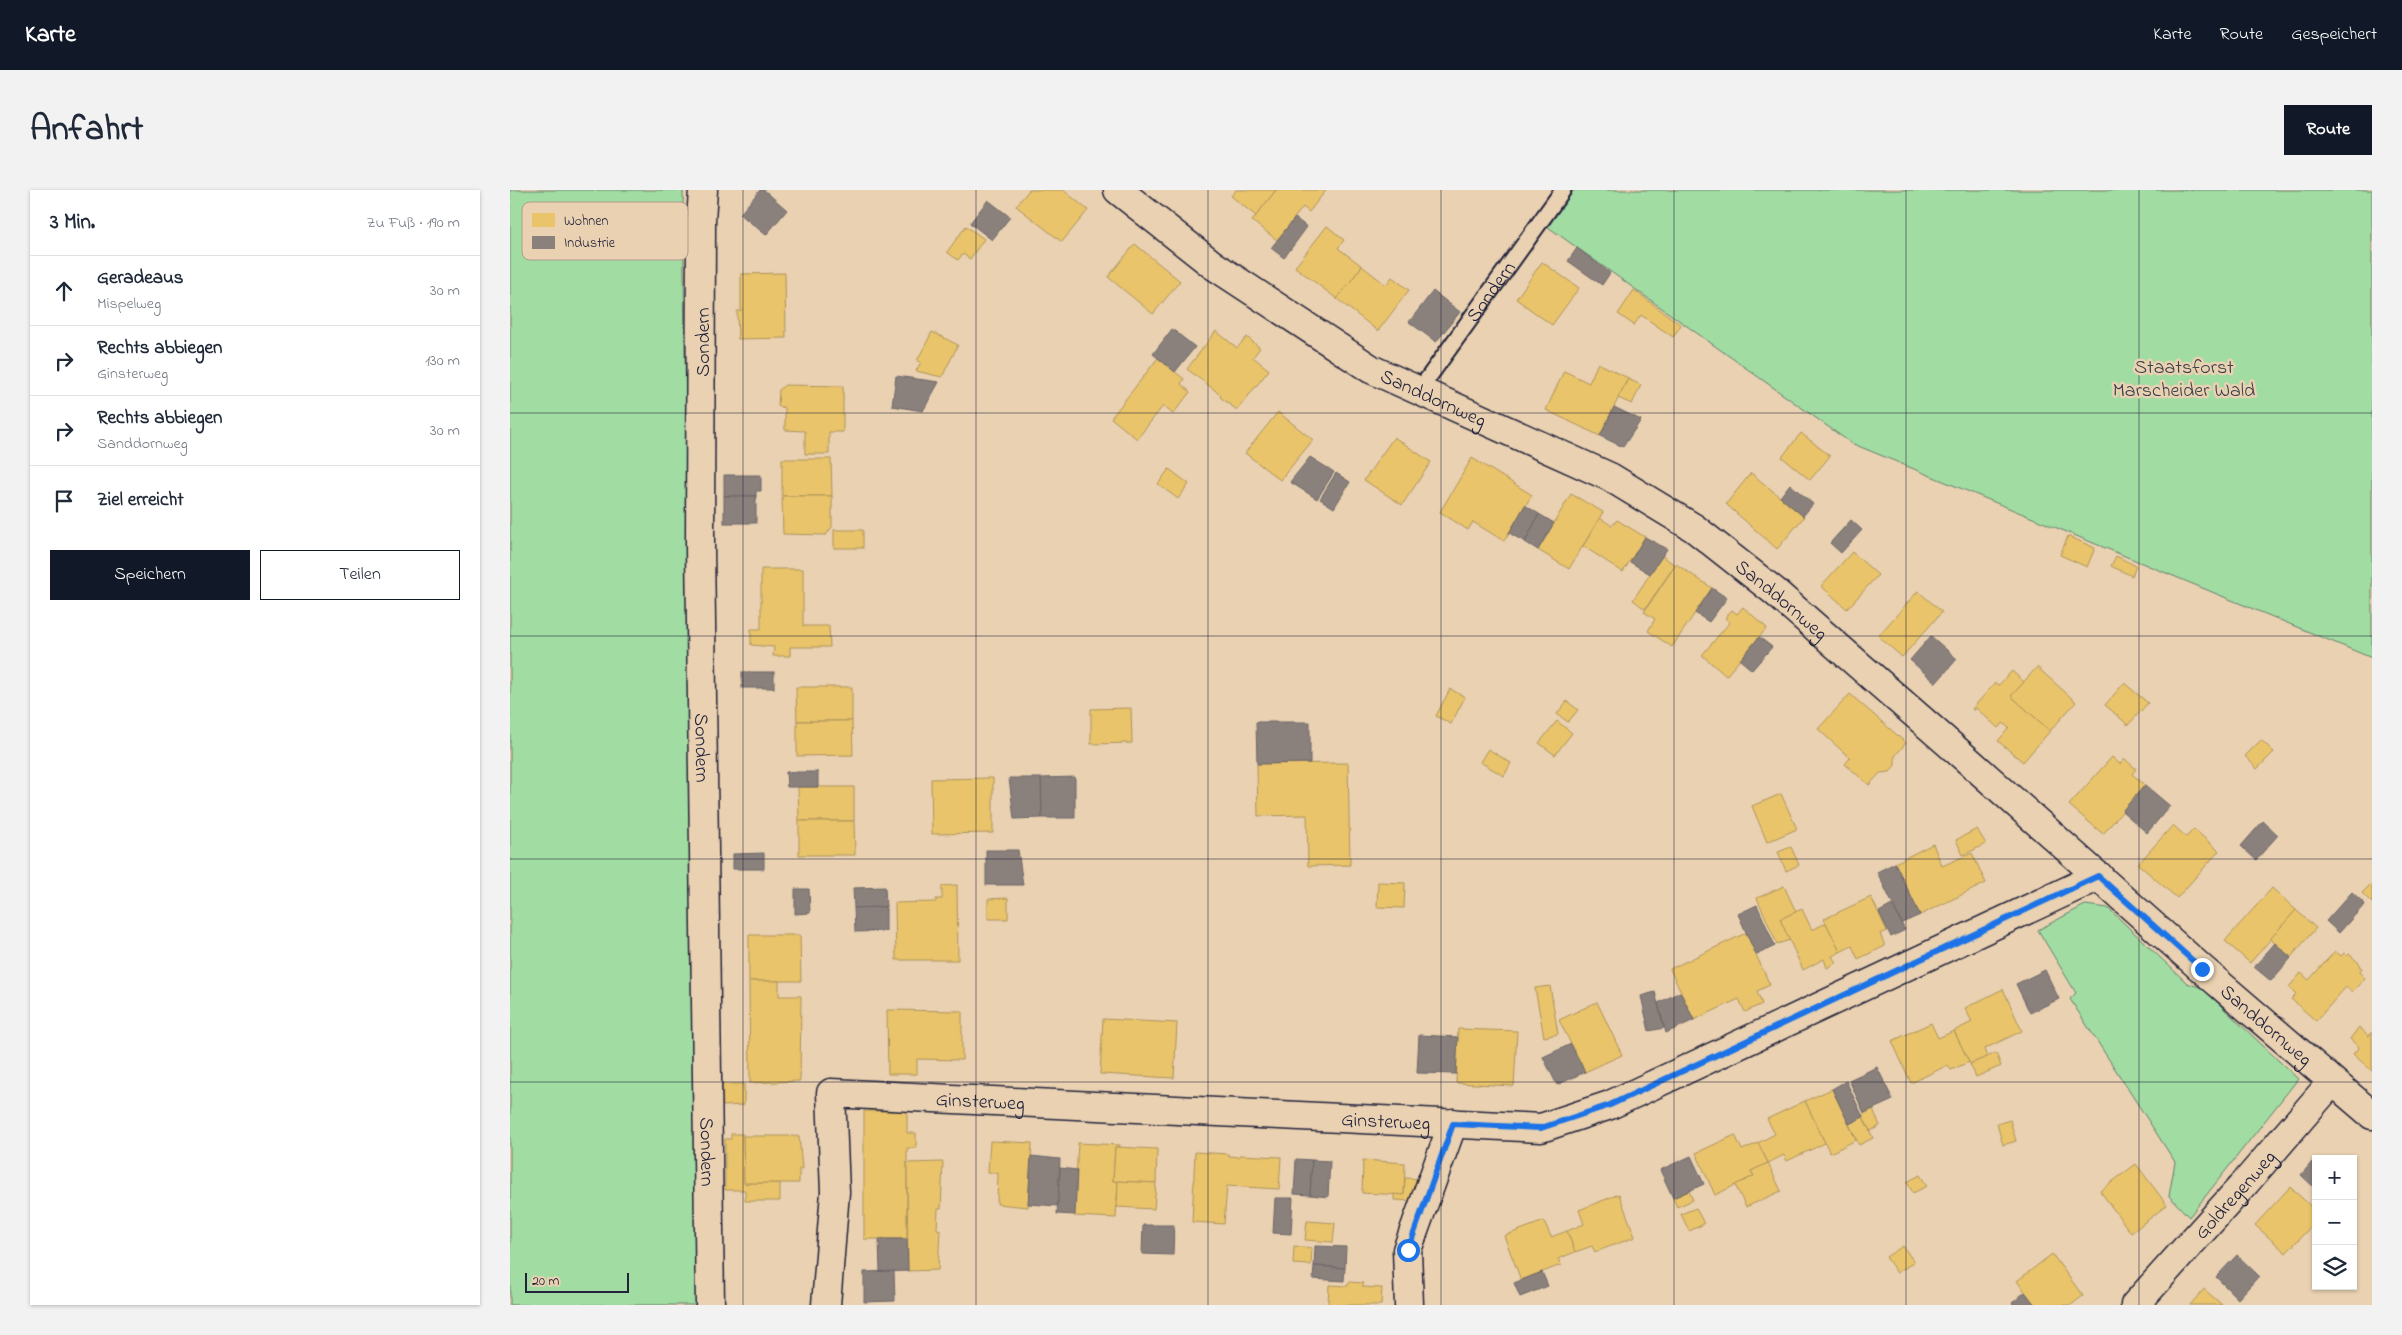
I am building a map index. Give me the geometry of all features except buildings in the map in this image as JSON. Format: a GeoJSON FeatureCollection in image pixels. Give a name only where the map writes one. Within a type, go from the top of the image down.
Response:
{"type":"FeatureCollection","features":[{"type":"Feature","properties":{"kind":"street","name":"Sondern"},"geometry":{"type":"LineString","coordinates":[[704,190],[701,222],[700,546],[710,1305]]}},
{"type":"Feature","properties":{"kind":"street","name":"Sanddornweg"},"geometry":{"type":"LineString","coordinates":[[1118,190],[1213,265],[1371,369],[1418,392],[1610,477],[1694,528],[1774,591],[2332,1082],[2372,1115]]}},
{"type":"Feature","properties":{"kind":"street","name":"Ginsterweg"},"geometry":{"type":"LineString","coordinates":[[826,1305],[831,1267],[835,1192],[831,1093],[1541,1128],[1610,1105],[2098,876]]}},
{"type":"Feature","properties":{"kind":"street","name":"Goldregenweg"},"geometry":{"type":"LineString","coordinates":[[2135,1305],[2246,1182],[2332,1082]]}},
{"type":"Feature","properties":{"kind":"street"},"geometry":{"type":"LineString","coordinates":[[1409,1305],[1408,1250],[1453,1124]]}},
{"type":"Feature","properties":{"kind":"lane","name":"Sondern"},"geometry":{"type":"LineString","coordinates":[[1418,392],[1563,190]]}},
{"type":"Feature","properties":{"kind":"green space"},"geometry":{"type":"Polygon","coordinates":[[[510,190],[683,190],[683,202],[522,202],[522,260],[684,260],[697,1305],[510,1305],[510,190]]]}},
{"type":"Feature","properties":{"kind":"green space","name":"Staatsforst Marscheider Wald"},"geometry":{"type":"Polygon","coordinates":[[[1574,190],[2372,190],[2372,658],[1851,443],[1548,227],[1574,190]]]}},
{"type":"Feature","properties":{"kind":"green space"},"geometry":{"type":"Polygon","coordinates":[[[2085,905],[2108,908],[2187,983],[2202,988],[2298,1079],[2189,1217],[2169,1196],[2175,1162],[2070,999],[2076,993],[2038,930],[2085,905]]]}},
{"type":"Feature","properties":{"kind":"route"},"geometry":{"type":"LineString","coordinates":[[1408,1250],[1453,1124],[1541,1128],[1610,1105],[2098,876],[2202,969]]}}]}
